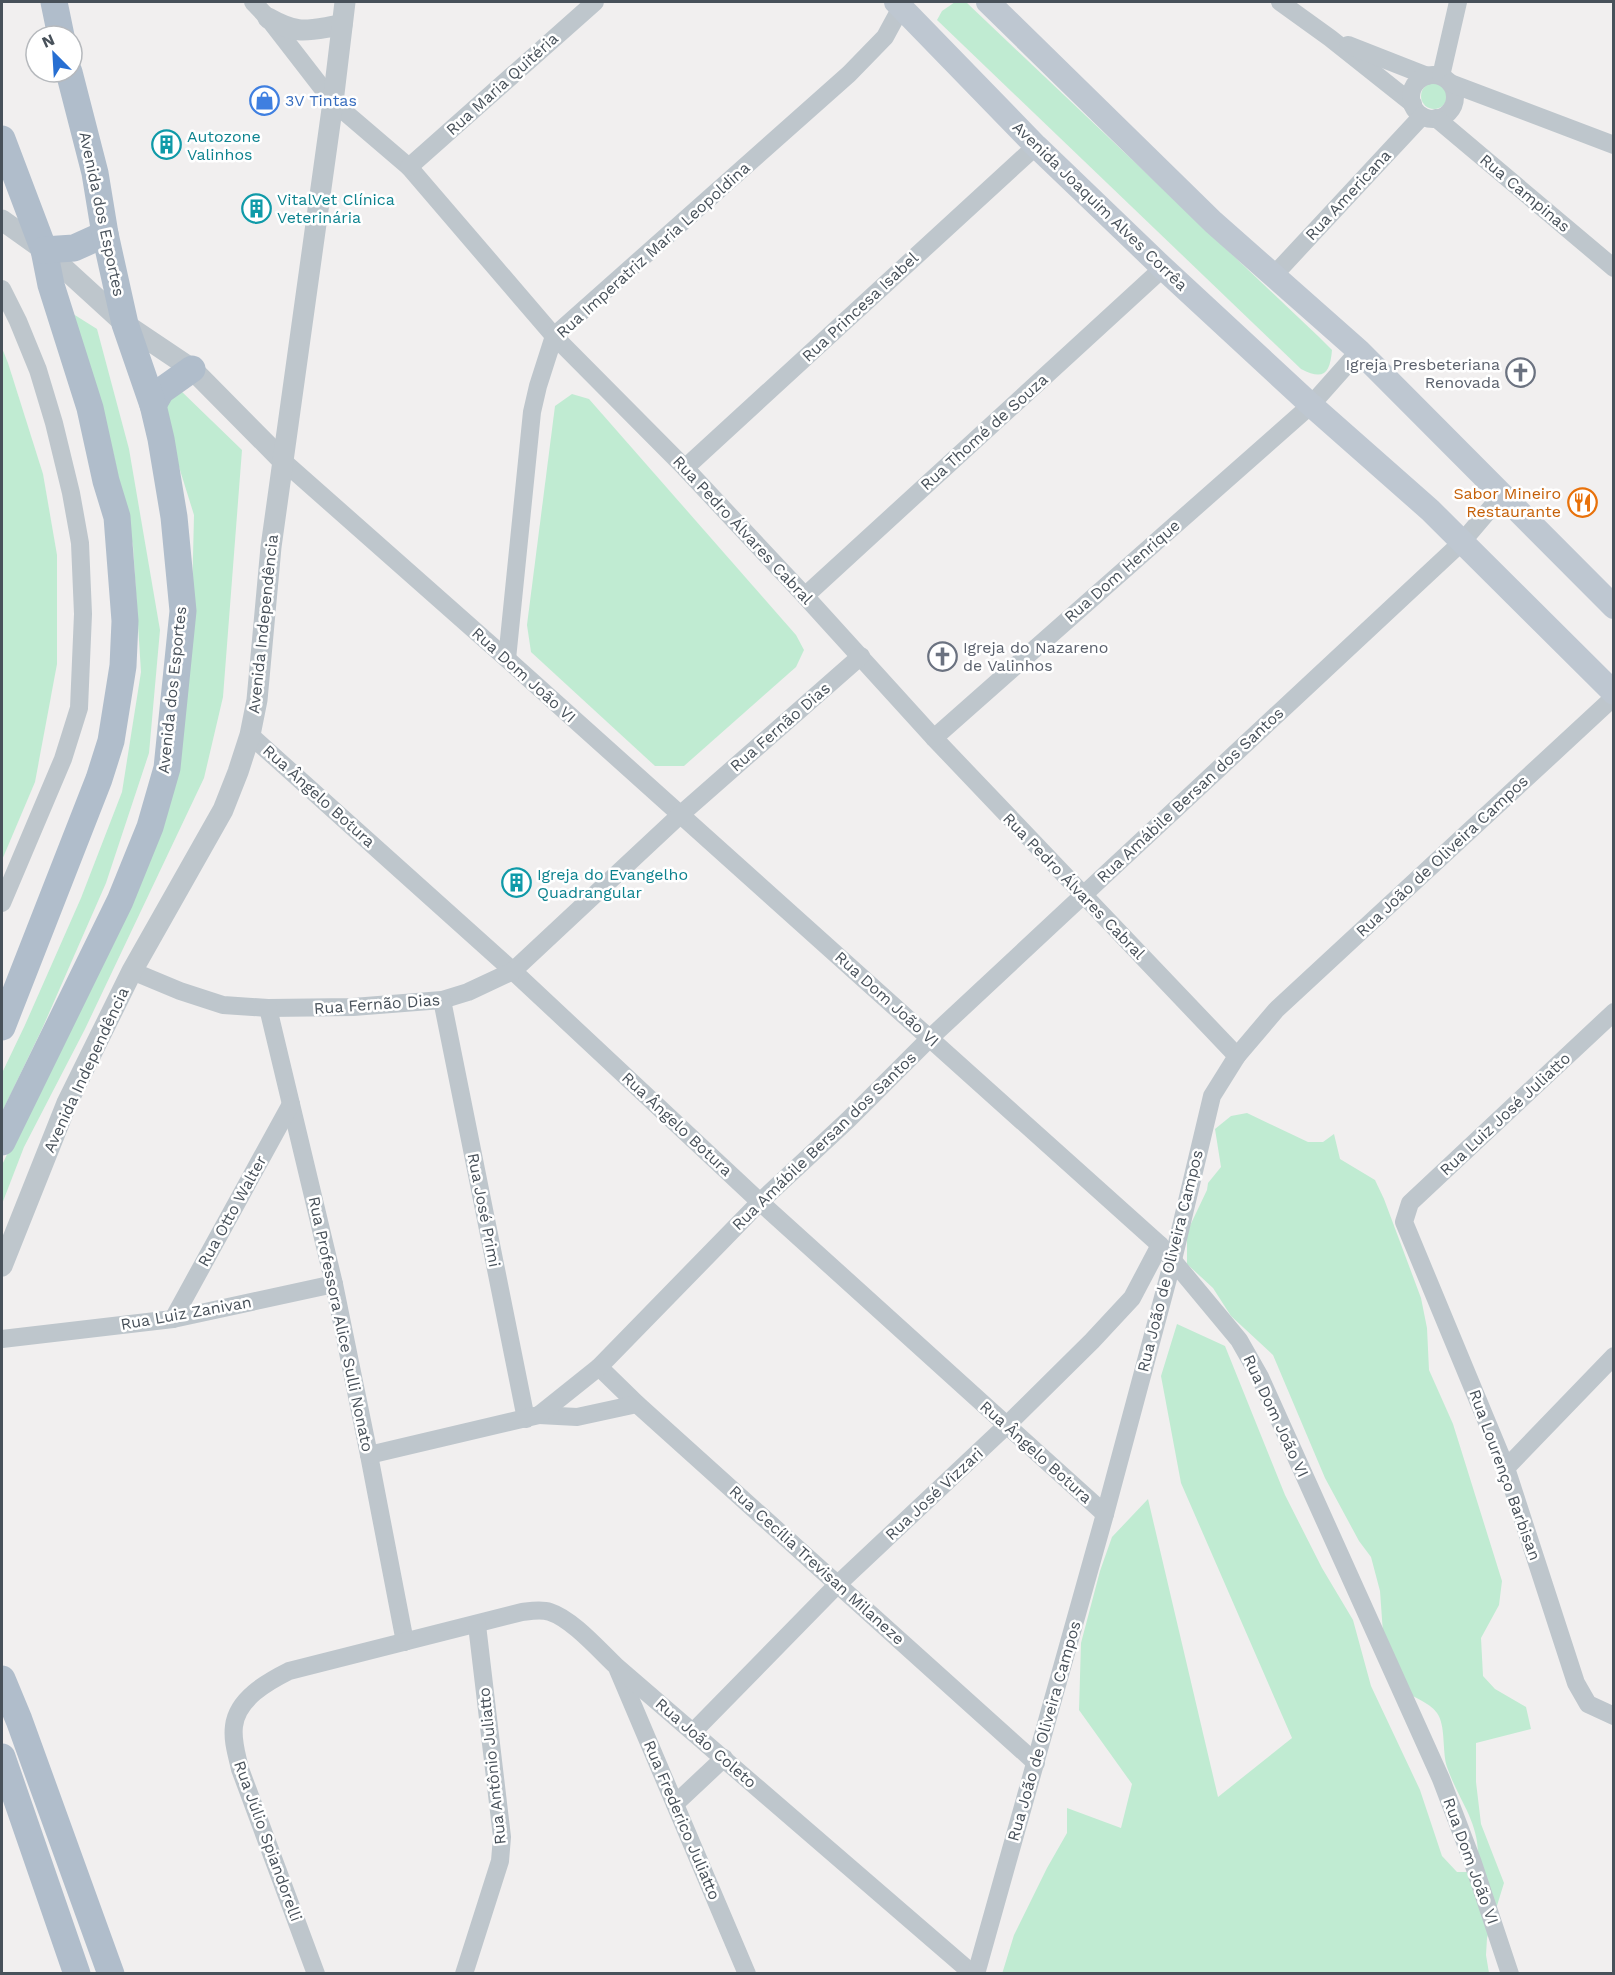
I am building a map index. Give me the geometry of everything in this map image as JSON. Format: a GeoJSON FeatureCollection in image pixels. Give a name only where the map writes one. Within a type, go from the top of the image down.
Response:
{"type":"FeatureCollection","features":[{"type":"Feature","properties":{"kind":"main road"},"geometry":{"type":"LineString","coordinates":[[54,2],[59,24]]}},
{"type":"Feature","properties":{"kind":"main road"},"geometry":{"type":"LineString","coordinates":[[988,2],[1214,222],[1359,351],[1614,608]]}},
{"type":"Feature","properties":{"kind":"main road","name":"Avenida Joaquim Alves Corrêa"},"geometry":{"type":"LineString","coordinates":[[900,3],[1036,146],[1311,405],[1430,510],[1614,695]]}},
{"type":"Feature","properties":{"kind":"main road","name":"Avenida dos Esportes"},"geometry":{"type":"LineString","coordinates":[[2,1142],[120,901],[150,827],[167,768],[183,610],[174,517],[153,405],[125,324],[105,234],[95,172],[72,84]]}},
{"type":"Feature","properties":{"kind":"main road"},"geometry":{"type":"LineString","coordinates":[[2,139],[44,250],[51,285],[90,408],[106,481],[117,517],[125,621],[123,666],[111,741],[99,779],[2,1027]]}},
{"type":"Feature","properties":{"kind":"main road"},"geometry":{"type":"LineString","coordinates":[[44,250],[74,248],[105,234]]}},
{"type":"Feature","properties":{"kind":"main road"},"geometry":{"type":"LineString","coordinates":[[153,405],[161,391],[192,369]]}},
{"type":"Feature","properties":{"kind":"main road"},"geometry":{"type":"LineString","coordinates":[[2,1679],[111,1974]]}},
{"type":"Feature","properties":{"kind":"main road"},"geometry":{"type":"LineString","coordinates":[[2,1757],[77,1974]]}},
{"type":"Feature","properties":{"kind":"street","name":"Rua Pedro Álvares Cabral"},"geometry":{"type":"LineString","coordinates":[[253,2],[333,102],[409,167],[554,336],[685,468],[861,656],[934,738],[1237,1056]]}},
{"type":"Feature","properties":{"kind":"street","name":"Avenida Independência"},"geometry":{"type":"LineString","coordinates":[[2,1266],[67,1103],[132,971],[222,810],[250,735],[257,700],[271,547],[345,2]]}},
{"type":"Feature","properties":{"kind":"street","name":"Rua Maria Quitéria"},"geometry":{"type":"LineString","coordinates":[[409,167],[595,2]]}},
{"type":"Feature","properties":{"kind":"street","name":"Rua Campinas"},"geometry":{"type":"LineString","coordinates":[[1280,2],[1330,38],[1614,268]]}},
{"type":"Feature","properties":{"kind":"street"},"geometry":{"type":"LineString","coordinates":[[1439,79],[1458,2]]}},
{"type":"Feature","properties":{"kind":"street","name":"Rua Imperatriz Maria Leopoldina"},"geometry":{"type":"LineString","coordinates":[[507,659],[532,412],[554,336],[849,74],[885,37],[900,3]]}},
{"type":"Feature","properties":{"kind":"street"},"geometry":{"type":"LineString","coordinates":[[268,18],[287,29],[299,31],[342,25]]}},
{"type":"Feature","properties":{"kind":"street","name":"Rua Campinas"},"geometry":{"type":"LineString","coordinates":[[1330,38],[1614,144]]}},
{"type":"Feature","properties":{"kind":"street"},"geometry":{"type":"LineString","coordinates":[[1439,79],[1454,92],[1453,106],[1449,112],[1424,113],[1412,90],[1416,84],[1439,79]]}},
{"type":"Feature","properties":{"kind":"street","name":"Rua Americana"},"geometry":{"type":"LineString","coordinates":[[1274,275],[1424,113]]}},
{"type":"Feature","properties":{"kind":"street","name":"Rua Princesa Isabel"},"geometry":{"type":"LineString","coordinates":[[685,468],[1036,146]]}},
{"type":"Feature","properties":{"kind":"street","name":"Rua Dom João VI"},"geometry":{"type":"LineString","coordinates":[[2,220],[44,250],[125,324],[192,369],[283,461],[930,1038],[1160,1245],[1173,1260],[1239,1340],[1260,1377],[1441,1779],[1473,1863],[1510,1974]]}},
{"type":"Feature","properties":{"kind":"street","name":"Rua Thomé de Souza"},"geometry":{"type":"LineString","coordinates":[[805,596],[1163,268]]}},
{"type":"Feature","properties":{"kind":"street"},"geometry":{"type":"LineString","coordinates":[[2,289],[38,370],[54,423],[80,543],[83,614],[79,708],[63,759],[2,903]]}},
{"type":"Feature","properties":{"kind":"street"},"geometry":{"type":"LineString","coordinates":[[1311,405],[1359,351]]}},
{"type":"Feature","properties":{"kind":"street","name":"Rua Dom Henrique"},"geometry":{"type":"LineString","coordinates":[[934,738],[1311,405]]}},
{"type":"Feature","properties":{"kind":"street","name":"Rua Amábile Bersan dos Santos"},"geometry":{"type":"LineString","coordinates":[[532,1417],[599,1367],[760,1202],[848,1120],[930,1038],[1462,542],[1501,496]]}},
{"type":"Feature","properties":{"kind":"street","name":"Rua Fernão Dias"},"geometry":{"type":"LineString","coordinates":[[132,971],[180,991],[223,1005],[268,1008],[353,1007],[442,1000],[468,992],[513,971],[680,815],[861,656]]}},
{"type":"Feature","properties":{"kind":"street","name":"Rua João de Oliveira Campos"},"geometry":{"type":"LineString","coordinates":[[974,1974],[1105,1514],[1173,1260],[1212,1096],[1237,1056],[1276,1010],[1614,695]]}},
{"type":"Feature","properties":{"kind":"street","name":"Rua Ângelo Botura"},"geometry":{"type":"LineString","coordinates":[[250,735],[513,971],[760,1202],[1105,1514]]}},
{"type":"Feature","properties":{"kind":"street","name":"Rua José Primi"},"geometry":{"type":"LineString","coordinates":[[442,1000],[532,1417]]}},
{"type":"Feature","properties":{"kind":"street","name":"Rua Professora Alice Sulli Nonato"},"geometry":{"type":"LineString","coordinates":[[268,1008],[334,1284],[405,1642]]}},
{"type":"Feature","properties":{"kind":"street","name":"Rua Luiz José Juliatto"},"geometry":{"type":"LineString","coordinates":[[1404,1222],[1410,1203],[1614,1012]]}},
{"type":"Feature","properties":{"kind":"street","name":"Rua Otto Walter"},"geometry":{"type":"LineString","coordinates":[[173,1318],[291,1104]]}},
{"type":"Feature","properties":{"kind":"street","name":"Rua Lourenço Barbisan"},"geometry":{"type":"LineString","coordinates":[[1404,1222],[1506,1468],[1576,1683],[1588,1704],[1614,1716]]}},
{"type":"Feature","properties":{"kind":"street","name":"Rua José Vizzari"},"geometry":{"type":"LineString","coordinates":[[694,1731],[838,1584],[1006,1426],[1092,1341],[1132,1298],[1160,1245]]}},
{"type":"Feature","properties":{"kind":"street","name":"Rua Luiz Zanivan"},"geometry":{"type":"LineString","coordinates":[[2,1338],[173,1318],[334,1284]]}},
{"type":"Feature","properties":{"kind":"street"},"geometry":{"type":"LineString","coordinates":[[1506,1468],[1614,1356]]}},
{"type":"Feature","properties":{"kind":"street","name":"Rua Cecília Trevisan Milaneze"},"geometry":{"type":"LineString","coordinates":[[599,1367],[637,1404],[1035,1763]]}},
{"type":"Feature","properties":{"kind":"street"},"geometry":{"type":"LineString","coordinates":[[369,1455],[532,1417],[577,1417],[637,1404]]}},
{"type":"Feature","properties":{"kind":"street","name":"Rua João Coleto"},"geometry":{"type":"LineString","coordinates":[[405,1642],[522,1612],[551,1612],[571,1625],[974,1974]]}},
{"type":"Feature","properties":{"kind":"street","name":"Rua Antônio Juliatto"},"geometry":{"type":"LineString","coordinates":[[464,1974],[500,1861],[502,1837],[477,1625]]}},
{"type":"Feature","properties":{"kind":"street","name":"Rua Júlio Spiandorelli"},"geometry":{"type":"LineString","coordinates":[[316,1974],[240,1769],[234,1743],[236,1714],[256,1692],[271,1680],[289,1671],[405,1642]]}},
{"type":"Feature","properties":{"kind":"street","name":"Rua Frederico Juliatto"},"geometry":{"type":"LineString","coordinates":[[616,1666],[747,1974]]}},
{"type":"Feature","properties":{"kind":"street"},"geometry":{"type":"LineString","coordinates":[[675,1804],[724,1758]]}},
{"type":"Feature","properties":{"kind":"green space"},"geometry":{"type":"Polygon","coordinates":[[[955,2],[967,3],[1332,350],[1330,364],[1324,373],[1309,373],[1301,369],[937,20],[942,11],[955,2]]]}},
{"type":"Feature","properties":{"kind":"green space"},"geometry":{"type":"Polygon","coordinates":[[[1434,83],[1443,87],[1447,96],[1443,105],[1434,109],[1425,105],[1421,96],[1425,87],[1434,83]]]}},
{"type":"Feature","properties":{"kind":"green space"},"geometry":{"type":"Polygon","coordinates":[[[70,312],[97,329],[129,449],[160,630],[149,753],[106,883],[42,1029],[2,1112],[2,1073],[81,898],[122,792],[141,672],[133,546],[113,452],[70,312]]]}},
{"type":"Feature","properties":{"kind":"green space"},"geometry":{"type":"Polygon","coordinates":[[[2,348],[43,474],[57,555],[57,664],[35,782],[2,860],[2,348]]]}},
{"type":"Feature","properties":{"kind":"green space"},"geometry":{"type":"Polygon","coordinates":[[[180,390],[242,450],[223,697],[204,778],[85,1029],[24,1147],[2,1204],[2,1165],[159,838],[192,598],[194,515],[161,409],[180,390]]]}},
{"type":"Feature","properties":{"kind":"green space"},"geometry":{"type":"Polygon","coordinates":[[[572,394],[589,399],[796,635],[804,650],[796,667],[684,766],[655,766],[531,652],[527,625],[555,406],[572,394]]]}},
{"type":"Feature","properties":{"kind":"green space"},"geometry":{"type":"Polygon","coordinates":[[[1247,1113],[1308,1142],[1323,1142],[1334,1134],[1340,1159],[1375,1180],[1421,1298],[1427,1328],[1429,1370],[1453,1424],[1502,1581],[1499,1605],[1481,1638],[1483,1676],[1495,1689],[1526,1707],[1531,1729],[1476,1743],[1476,1782],[1481,1824],[1504,1883],[1487,1938],[1486,1955],[1489,1973],[1002,1974],[1014,1935],[1067,1833],[1067,1808],[1121,1828],[1132,1784],[1079,1710],[1081,1643],[1100,1571],[1112,1537],[1148,1499],[1218,1797],[1292,1738],[1181,1483],[1161,1376],[1177,1324],[1225,1346],[1285,1495],[1322,1568],[1353,1620],[1371,1686],[1420,1790],[1442,1856],[1457,1872],[1467,1872],[1477,1866],[1477,1839],[1469,1815],[1447,1767],[1440,1718],[1429,1706],[1399,1689],[1384,1647],[1380,1591],[1371,1557],[1359,1541],[1325,1478],[1273,1355],[1231,1316],[1213,1288],[1187,1264],[1187,1232],[1207,1190],[1208,1183],[1221,1167],[1215,1129],[1231,1116],[1247,1113]]]}},
{"type":"Feature","properties":{"kind":"place","name":"3V Tintas"},"geometry":{"type":"Point","coordinates":[264,100]}},
{"type":"Feature","properties":{"kind":"place","name":"Autozone Valinhos"},"geometry":{"type":"Point","coordinates":[166,145]}},
{"type":"Feature","properties":{"kind":"place","name":"VitalVet Clínica Veterinária"},"geometry":{"type":"Point","coordinates":[256,208]}},
{"type":"Feature","properties":{"kind":"place","name":"Igreja Presbeteriana Renovada"},"geometry":{"type":"Point","coordinates":[1521,373]}},
{"type":"Feature","properties":{"kind":"place","name":"Sabor Mineiro Restaurante"},"geometry":{"type":"Point","coordinates":[1582,502]}},
{"type":"Feature","properties":{"kind":"place","name":"Igreja do Nazareno de Valinhos"},"geometry":{"type":"Point","coordinates":[942,656]}},
{"type":"Feature","properties":{"kind":"place","name":"Igreja do Evangelho Quadrangular"},"geometry":{"type":"Point","coordinates":[516,883]}}]}
